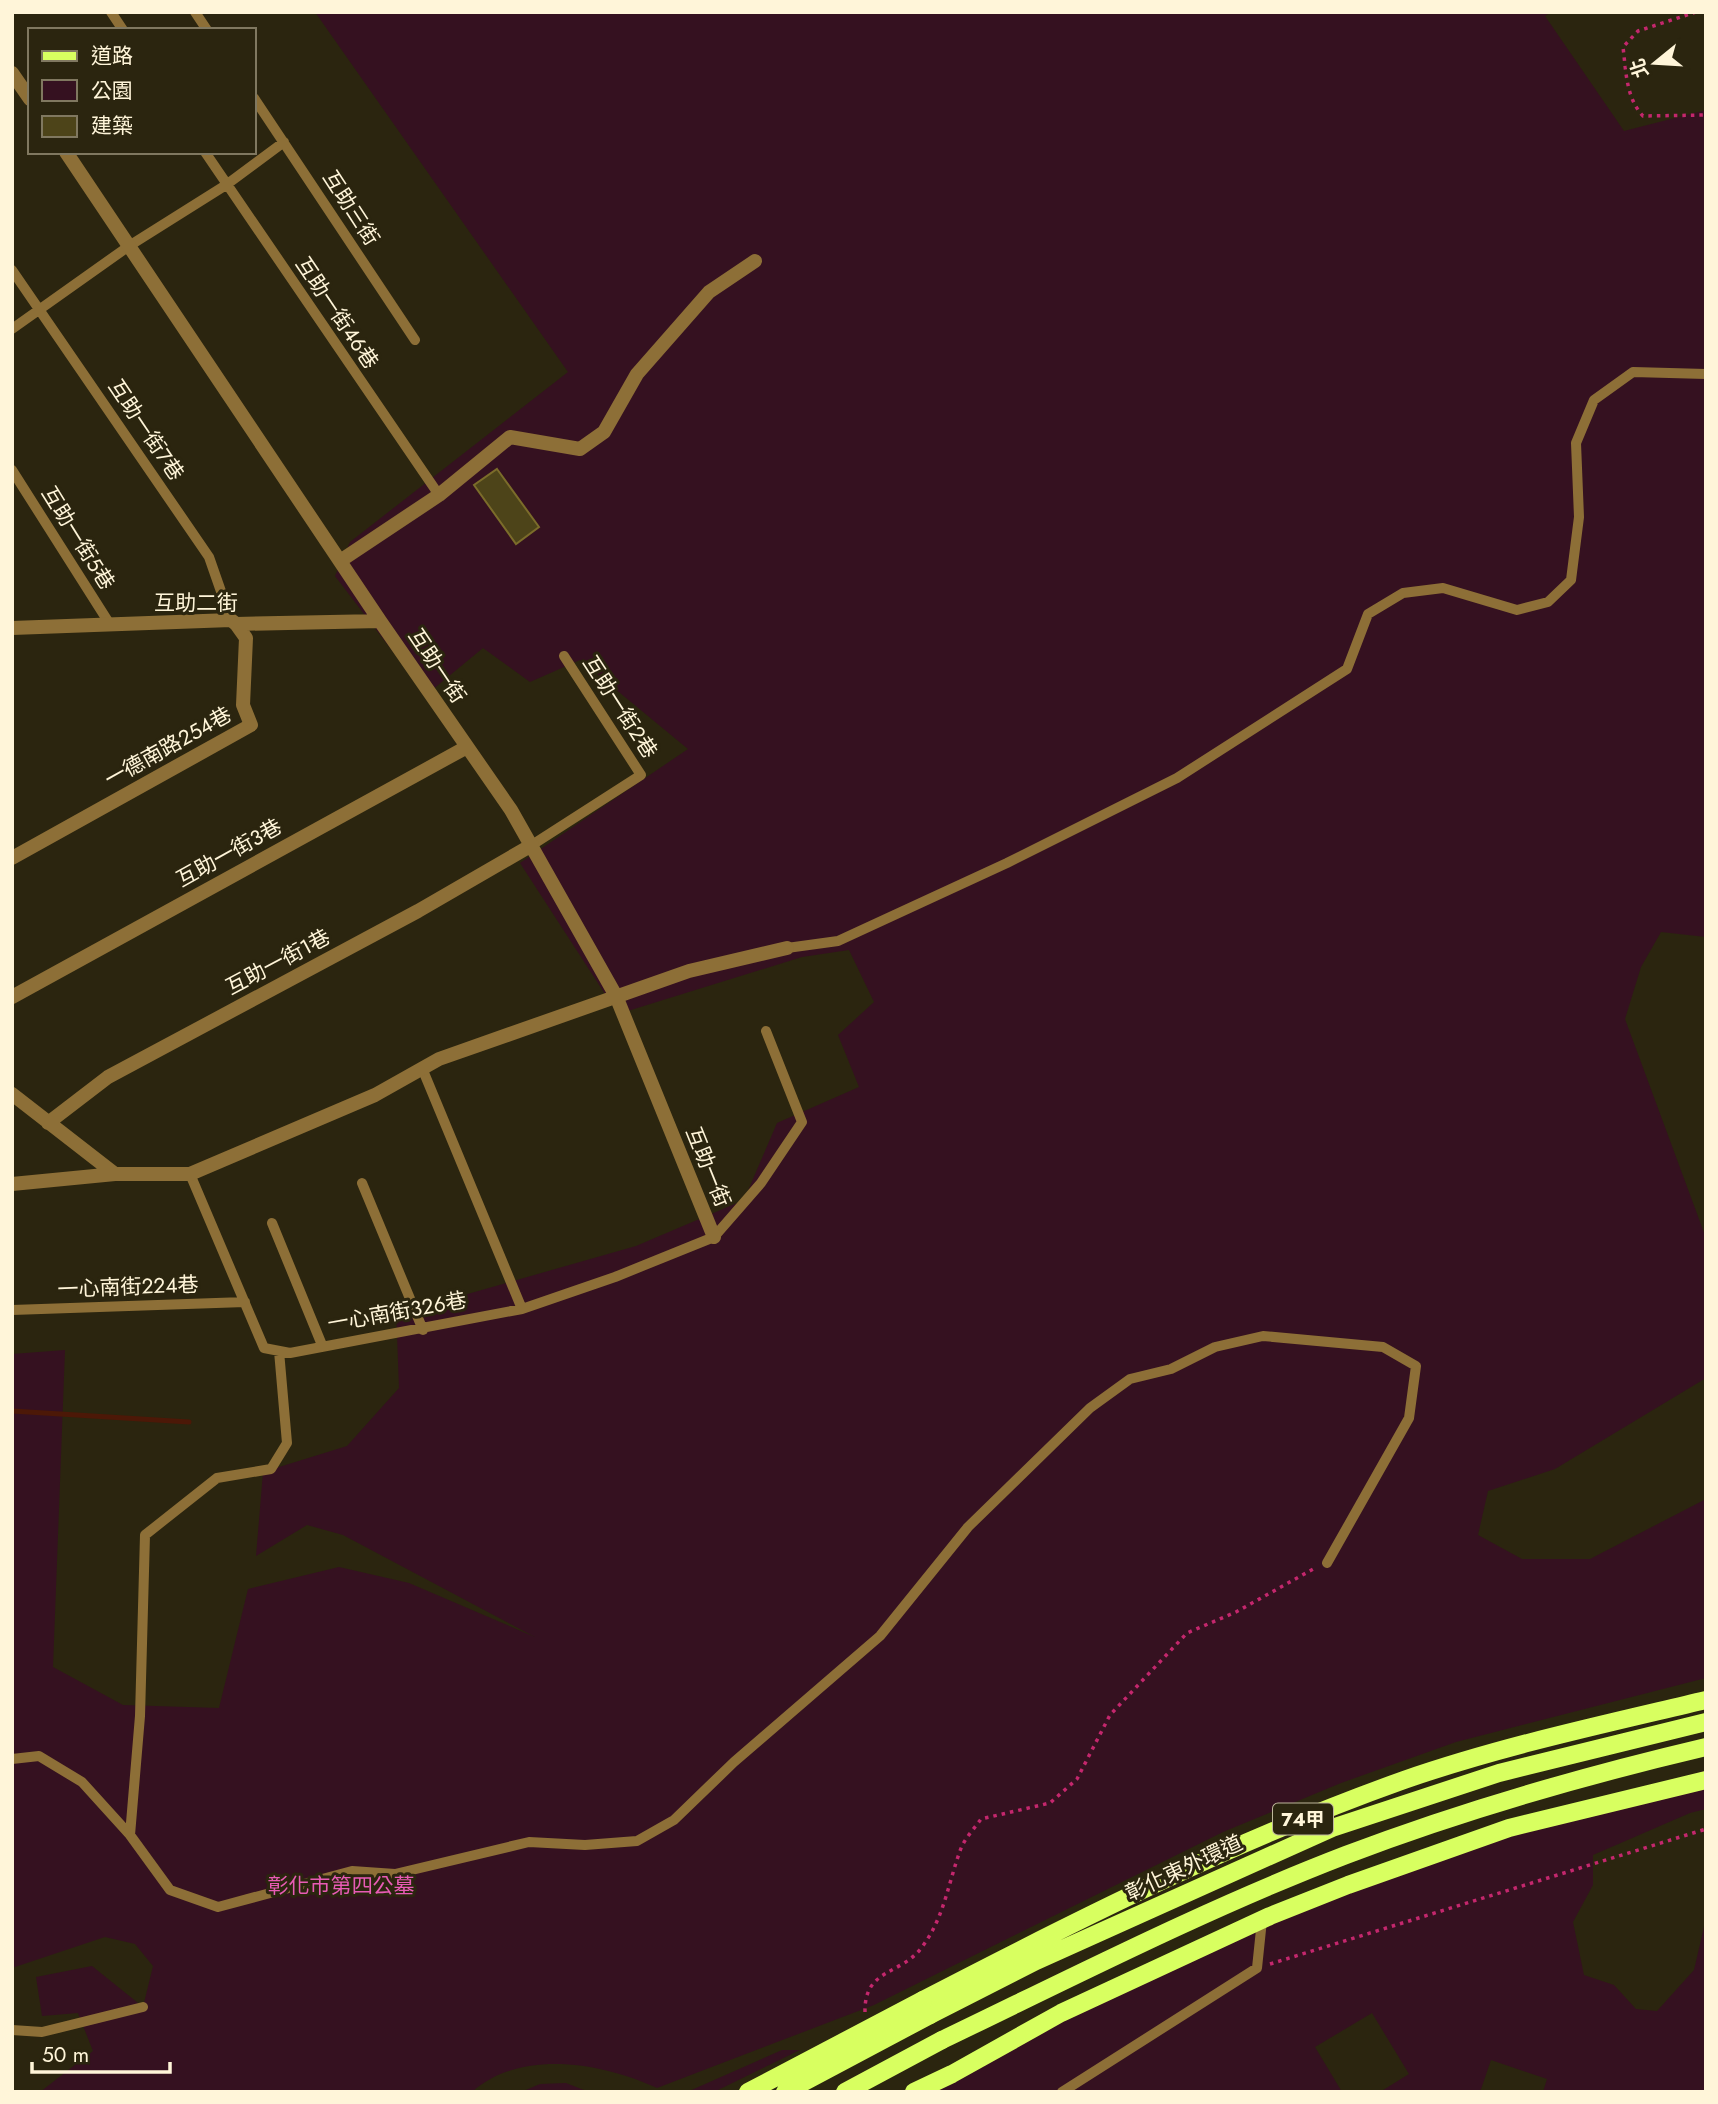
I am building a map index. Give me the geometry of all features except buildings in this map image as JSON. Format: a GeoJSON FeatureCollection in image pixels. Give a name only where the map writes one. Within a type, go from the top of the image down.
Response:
{"type":"FeatureCollection","features":[{"type":"Feature","properties":{"kind":"main road","name":"74甲"},"geometry":{"type":"LineString","coordinates":[[748,2092],[926,2007],[1136,1893],[1325,1809],[1488,1754],[1706,1700]]}},
{"type":"Feature","properties":{"kind":"main road","name":"彰化東外環道"},"geometry":{"type":"LineString","coordinates":[[785,2092],[926,2007],[1036,1961],[1332,1828],[1499,1773],[1706,1722]]}},
{"type":"Feature","properties":{"kind":"main road","name":"74甲"},"geometry":{"type":"LineString","coordinates":[[845,2092],[943,2040],[1156,1937],[1345,1856],[1502,1800],[1582,1776],[1706,1747]]}},
{"type":"Feature","properties":{"kind":"main road"},"geometry":{"type":"LineString","coordinates":[[914,2092],[952,2074],[1060,2013],[1262,1920],[1348,1885],[1510,1828],[1706,1780]]}},
{"type":"Feature","properties":{"kind":"street"},"geometry":{"type":"LineString","coordinates":[[12,73],[28,96]]}},
{"type":"Feature","properties":{"kind":"street","name":"互助一街"},"geometry":{"type":"LineString","coordinates":[[67,154],[532,845],[616,996],[714,1237]]}},
{"type":"Feature","properties":{"kind":"street"},"geometry":{"type":"LineString","coordinates":[[341,561],[439,495],[510,437],[580,449],[604,432],[637,374],[709,292],[755,261]]}},
{"type":"Feature","properties":{"kind":"street","name":"互助二街"},"geometry":{"type":"LineString","coordinates":[[12,628],[380,621]]}},
{"type":"Feature","properties":{"kind":"street","name":"一德南路254巷"},"geometry":{"type":"LineString","coordinates":[[12,858],[251,725],[243,705],[246,638],[234,622]]}},
{"type":"Feature","properties":{"kind":"street","name":"互助一街3巷"},"geometry":{"type":"LineString","coordinates":[[12,997],[467,747]]}},
{"type":"Feature","properties":{"kind":"street","name":"互助一街1巷"},"geometry":{"type":"LineString","coordinates":[[48,1123],[107,1077],[418,911],[532,845]]}},
{"type":"Feature","properties":{"kind":"street"},"geometry":{"type":"LineString","coordinates":[[12,1184],[115,1174],[190,1174],[374,1095],[439,1059],[689,971],[788,948]]}},
{"type":"Feature","properties":{"kind":"street"},"geometry":{"type":"LineString","coordinates":[[12,1094],[115,1174]]}},
{"type":"Feature","properties":{"kind":"lane"},"geometry":{"type":"LineString","coordinates":[[111,12],[122,28]]}},
{"type":"Feature","properties":{"kind":"lane"},"geometry":{"type":"LineString","coordinates":[[195,12],[206,28]]}},
{"type":"Feature","properties":{"kind":"lane","name":"互助三街"},"geometry":{"type":"LineString","coordinates":[[256,101],[415,340]]}},
{"type":"Feature","properties":{"kind":"lane"},"geometry":{"type":"LineString","coordinates":[[12,329],[129,246],[226,185],[284,142]]}},
{"type":"Feature","properties":{"kind":"lane","name":"互助一街46巷"},"geometry":{"type":"LineString","coordinates":[[206,154],[439,495]]}},
{"type":"Feature","properties":{"kind":"lane","name":"互助一街7巷"},"geometry":{"type":"LineString","coordinates":[[12,270],[209,557],[234,622]]}},
{"type":"Feature","properties":{"kind":"lane"},"geometry":{"type":"LineString","coordinates":[[788,948],[838,941],[1007,863],[1177,778],[1347,668],[1368,614],[1404,593],[1443,587],[1517,610],[1548,601],[1571,580],[1579,517],[1576,443],[1594,400],[1633,372],[1706,374]]}},
{"type":"Feature","properties":{"kind":"lane","name":"互助一街5巷"},"geometry":{"type":"LineString","coordinates":[[12,470],[111,626]]}},
{"type":"Feature","properties":{"kind":"lane","name":"互助一街2巷"},"geometry":{"type":"LineString","coordinates":[[532,845],[641,775],[565,656]]}},
{"type":"Feature","properties":{"kind":"lane"},"geometry":{"type":"LineString","coordinates":[[714,1237],[761,1183],[802,1122],[766,1031]]}},
{"type":"Feature","properties":{"kind":"lane"},"geometry":{"type":"LineString","coordinates":[[422,1068],[522,1309]]}},
{"type":"Feature","properties":{"kind":"lane"},"geometry":{"type":"LineString","coordinates":[[130,1835],[140,1716],[145,1535],[217,1478],[271,1469],[287,1443],[279,1351],[264,1348],[190,1174]]}},
{"type":"Feature","properties":{"kind":"lane"},"geometry":{"type":"LineString","coordinates":[[362,1183],[422,1330]]}},
{"type":"Feature","properties":{"kind":"lane"},"geometry":{"type":"LineString","coordinates":[[272,1223],[322,1345]]}},
{"type":"Feature","properties":{"kind":"lane","name":"一心南街326巷"},"geometry":{"type":"LineString","coordinates":[[279,1351],[289,1353],[522,1309],[615,1277],[714,1237]]}},
{"type":"Feature","properties":{"kind":"lane","name":"一心南街224巷"},"geometry":{"type":"LineString","coordinates":[[12,1310],[245,1302]]}},
{"type":"Feature","properties":{"kind":"lane"},"geometry":{"type":"LineString","coordinates":[[12,1759],[39,1756],[82,1782],[130,1835],[170,1890],[218,1907],[352,1871],[395,1874],[529,1842],[585,1845],[638,1841],[674,1820],[734,1762],[880,1636],[968,1527],[1090,1408],[1129,1379],[1171,1369],[1216,1348],[1263,1336],[1383,1347],[1416,1366],[1409,1418],[1327,1563]]}},
{"type":"Feature","properties":{"kind":"lane"},"geometry":{"type":"LineString","coordinates":[[1062,2092],[1257,1968],[1262,1920]]}},
{"type":"Feature","properties":{"kind":"lane"},"geometry":{"type":"LineString","coordinates":[[12,2030],[42,2032],[143,2007]]}},
{"type":"Feature","properties":{"kind":"path"},"geometry":{"type":"LineString","coordinates":[[1696,12],[1638,31],[1623,47],[1627,82],[1635,108],[1643,117],[1706,115]]}},
{"type":"Feature","properties":{"kind":"path"},"geometry":{"type":"LineString","coordinates":[[865,2018],[867,1990],[876,1979],[920,1950],[938,1922],[961,1848],[981,1819],[1050,1804],[1077,1779],[1110,1715],[1187,1633],[1236,1612],[1294,1577],[1327,1563]]}},
{"type":"Feature","properties":{"kind":"path"},"geometry":{"type":"LineString","coordinates":[[1257,1968],[1706,1829]]}},
{"type":"Feature","properties":{"kind":"green space","name":"彰化市第四公墓"},"geometry":{"type":"Polygon","coordinates":[[[315,12],[1551,12],[1545,16],[1624,131],[1706,110],[1706,937],[1661,932],[1641,967],[1625,1019],[1706,1238],[1706,1378],[1555,1469],[1488,1491],[1478,1535],[1522,1559],[1590,1559],[1706,1499],[1706,1678],[1456,1742],[1341,1783],[1223,1832],[874,2005],[657,2088],[612,2072],[563,2064],[514,2069],[492,2078],[472,2092],[40,2092],[93,2051],[78,2013],[42,2016],[36,1977],[92,1966],[143,2007],[153,1966],[135,1944],[105,1937],[12,1968],[12,1354],[65,1350],[53,1667],[123,1705],[219,1708],[248,1589],[339,1567],[409,1583],[535,1637],[343,1535],[307,1525],[256,1556],[263,1472],[347,1446],[399,1388],[396,1308],[457,1297],[636,1246],[744,1200],[777,1123],[859,1087],[838,1035],[874,1002],[849,950],[802,957],[618,1014],[520,863],[688,749],[580,660],[530,682],[483,648],[426,695],[335,576],[350,542],[568,372],[315,12]]]}},
{"type":"Feature","properties":{"kind":"green space"},"geometry":{"type":"Polygon","coordinates":[[[1706,1770],[1706,1809],[1690,1813],[1593,1855],[1593,1885],[1573,1922],[1584,1975],[1614,1985],[1636,2009],[1657,2011],[1694,1970],[1706,1918],[1706,2092],[1543,2092],[1547,2079],[1491,2060],[1480,2092],[1380,2092],[1409,2074],[1372,2013],[1315,2047],[1342,2092],[930,2092],[1205,1944],[1430,1855],[1706,1770]]]}},
{"type":"Feature","properties":{"kind":"green space"},"geometry":{"type":"Polygon","coordinates":[[[782,2050],[800,2050],[714,2092],[687,2092],[782,2050]]]}},
{"type":"Feature","properties":{"kind":"green space"},"geometry":{"type":"Polygon","coordinates":[[[566,2083],[589,2092],[521,2092],[540,2084],[566,2083]]]}},
{"type":"Feature","properties":{"kind":"waterway"},"geometry":{"type":"LineString","coordinates":[[12,1411],[189,1422]]}}]}
